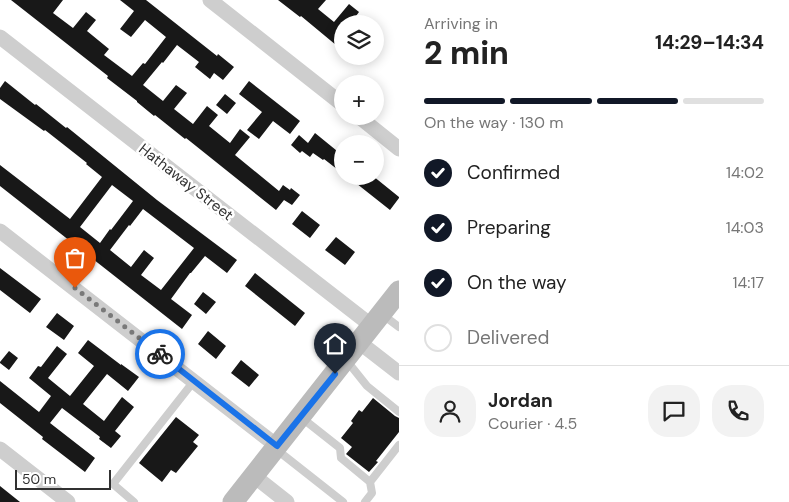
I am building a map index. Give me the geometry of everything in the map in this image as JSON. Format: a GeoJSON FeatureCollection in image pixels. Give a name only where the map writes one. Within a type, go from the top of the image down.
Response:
{"type":"FeatureCollection","features":[{"type":"Feature","properties":{"kind":"main road"},"geometry":{"type":"LineString","coordinates":[[234,502],[399,291]]}},
{"type":"Feature","properties":{"kind":"street"},"geometry":{"type":"LineString","coordinates":[[210,0],[334,98]]}},
{"type":"Feature","properties":{"kind":"street","name":"Hathaway Street"},"geometry":{"type":"LineString","coordinates":[[0,38],[371,327],[399,373]]}},
{"type":"Feature","properties":{"kind":"street"},"geometry":{"type":"LineString","coordinates":[[369,125],[399,149]]}},
{"type":"Feature","properties":{"kind":"street"},"geometry":{"type":"LineString","coordinates":[[0,231],[194,381],[276,448]]}},
{"type":"Feature","properties":{"kind":"street"},"geometry":{"type":"LineString","coordinates":[[0,449],[68,502]]}},
{"type":"Feature","properties":{"kind":"street"},"geometry":{"type":"LineString","coordinates":[[254,476],[288,502]]}},
{"type":"Feature","properties":{"kind":"lane"},"geometry":{"type":"LineString","coordinates":[[371,327],[399,327]]}},
{"type":"Feature","properties":{"kind":"lane"},"geometry":{"type":"LineString","coordinates":[[346,359],[367,386],[399,412]]}},
{"type":"Feature","properties":{"kind":"lane"},"geometry":{"type":"LineString","coordinates":[[134,502],[112,484],[194,381]]}},
{"type":"Feature","properties":{"kind":"lane"},"geometry":{"type":"LineString","coordinates":[[300,417],[340,448],[340,458],[370,482],[372,493],[365,502]]}},
{"type":"Feature","properties":{"kind":"lane"},"geometry":{"type":"LineString","coordinates":[[370,482],[399,445]]}},
{"type":"Feature","properties":{"kind":"lane"},"geometry":{"type":"LineString","coordinates":[[276,448],[343,502]]}},
{"type":"Feature","properties":{"kind":"building"},"geometry":{"type":"Polygon","coordinates":[[[11,0],[63,0],[53,13],[73,28],[86,12],[96,20],[87,31],[109,49],[104,55],[132,76],[143,63],[145,64],[166,37],[145,20],[131,37],[120,29],[134,11],[120,0],[146,0],[217,56],[218,54],[234,67],[223,80],[214,73],[210,79],[195,67],[199,62],[177,45],[143,85],[163,101],[176,85],[187,93],[174,109],[193,124],[207,106],[218,115],[209,126],[230,143],[240,129],[250,137],[235,155],[279,191],[283,185],[300,195],[292,205],[284,200],[276,210],[186,138],[154,116],[107,78],[108,76],[11,0]]]}},
{"type":"Feature","properties":{"kind":"building"},"geometry":{"type":"Polygon","coordinates":[[[278,0],[326,0],[318,9],[334,22],[334,43],[301,16],[278,0]]]}},
{"type":"Feature","properties":{"kind":"building"},"geometry":{"type":"Polygon","coordinates":[[[349,4],[359,12],[357,15],[340,15],[349,4]]]}},
{"type":"Feature","properties":{"kind":"building"},"geometry":{"type":"Polygon","coordinates":[[[5,81],[237,260],[227,273],[205,256],[190,273],[171,299],[192,315],[182,329],[0,186],[0,165],[70,219],[102,177],[45,130],[0,99],[0,88],[5,81]],[[112,185],[80,227],[100,243],[133,201],[112,185]],[[143,209],[110,250],[131,267],[144,250],[154,258],[141,275],[161,290],[194,248],[143,209]]]}},
{"type":"Feature","properties":{"kind":"building"},"geometry":{"type":"Polygon","coordinates":[[[249,81],[300,121],[290,134],[273,121],[259,139],[247,130],[262,112],[239,94],[249,81]]]}},
{"type":"Feature","properties":{"kind":"building"},"geometry":{"type":"Polygon","coordinates":[[[225,94],[236,103],[227,114],[216,105],[225,94]]]}},
{"type":"Feature","properties":{"kind":"building"},"geometry":{"type":"Polygon","coordinates":[[[315,133],[334,148],[334,167],[313,153],[310,157],[302,151],[300,153],[291,145],[299,135],[308,143],[315,133]]]}},
{"type":"Feature","properties":{"kind":"building"},"geometry":{"type":"Polygon","coordinates":[[[358,185],[384,185],[399,197],[390,210],[358,185]]]}},
{"type":"Feature","properties":{"kind":"building"},"geometry":{"type":"Polygon","coordinates":[[[302,211],[320,225],[310,238],[292,224],[302,211]]]}},
{"type":"Feature","properties":{"kind":"building"},"geometry":{"type":"Polygon","coordinates":[[[336,237],[355,252],[345,265],[325,250],[336,237]]]}},
{"type":"Feature","properties":{"kind":"building"},"geometry":{"type":"Polygon","coordinates":[[[0,268],[41,299],[30,313],[0,290],[0,268]]]}},
{"type":"Feature","properties":{"kind":"building"},"geometry":{"type":"Polygon","coordinates":[[[255,273],[305,313],[295,326],[245,286],[255,273]]]}},
{"type":"Feature","properties":{"kind":"building"},"geometry":{"type":"Polygon","coordinates":[[[203,292],[216,302],[206,314],[194,304],[203,292]]]}},
{"type":"Feature","properties":{"kind":"building"},"geometry":{"type":"Polygon","coordinates":[[[57,313],[74,326],[64,340],[46,327],[57,313]]]}},
{"type":"Feature","properties":{"kind":"building"},"geometry":{"type":"Polygon","coordinates":[[[208,331],[226,346],[216,359],[198,344],[208,331]]]}},
{"type":"Feature","properties":{"kind":"building"},"geometry":{"type":"Polygon","coordinates":[[[88,340],[139,377],[128,391],[107,374],[83,404],[104,421],[122,397],[134,407],[115,431],[121,436],[111,448],[99,439],[100,437],[62,408],[50,423],[95,458],[85,472],[0,403],[0,381],[39,412],[51,396],[29,378],[38,366],[41,367],[57,346],[67,354],[48,378],[70,396],[94,366],[78,353],[88,340]]]}},
{"type":"Feature","properties":{"kind":"building"},"geometry":{"type":"Polygon","coordinates":[[[9,351],[18,358],[9,370],[0,362],[9,351]]]}},
{"type":"Feature","properties":{"kind":"building"},"geometry":{"type":"Polygon","coordinates":[[[241,360],[259,375],[249,387],[231,373],[241,360]]]}},
{"type":"Feature","properties":{"kind":"building"},"geometry":{"type":"Polygon","coordinates":[[[373,398],[399,418],[399,432],[369,472],[346,454],[352,447],[341,438],[353,423],[351,421],[359,410],[362,412],[373,398]]]}},
{"type":"Feature","properties":{"kind":"building"},"geometry":{"type":"Polygon","coordinates":[[[176,417],[199,435],[193,442],[198,446],[176,473],[171,470],[162,482],[139,463],[176,417]]]}},
{"type":"Feature","properties":{"kind":"building"},"geometry":{"type":"Polygon","coordinates":[[[0,486],[20,502],[0,502],[0,486]]]}},
{"type":"Feature","properties":{"kind":"way so far"},"geometry":{"type":"LineString","coordinates":[[75,288],[160,354]]}},
{"type":"Feature","properties":{"kind":"route"},"geometry":{"type":"LineString","coordinates":[[160,354],[277,446],[335,374]]}}]}
